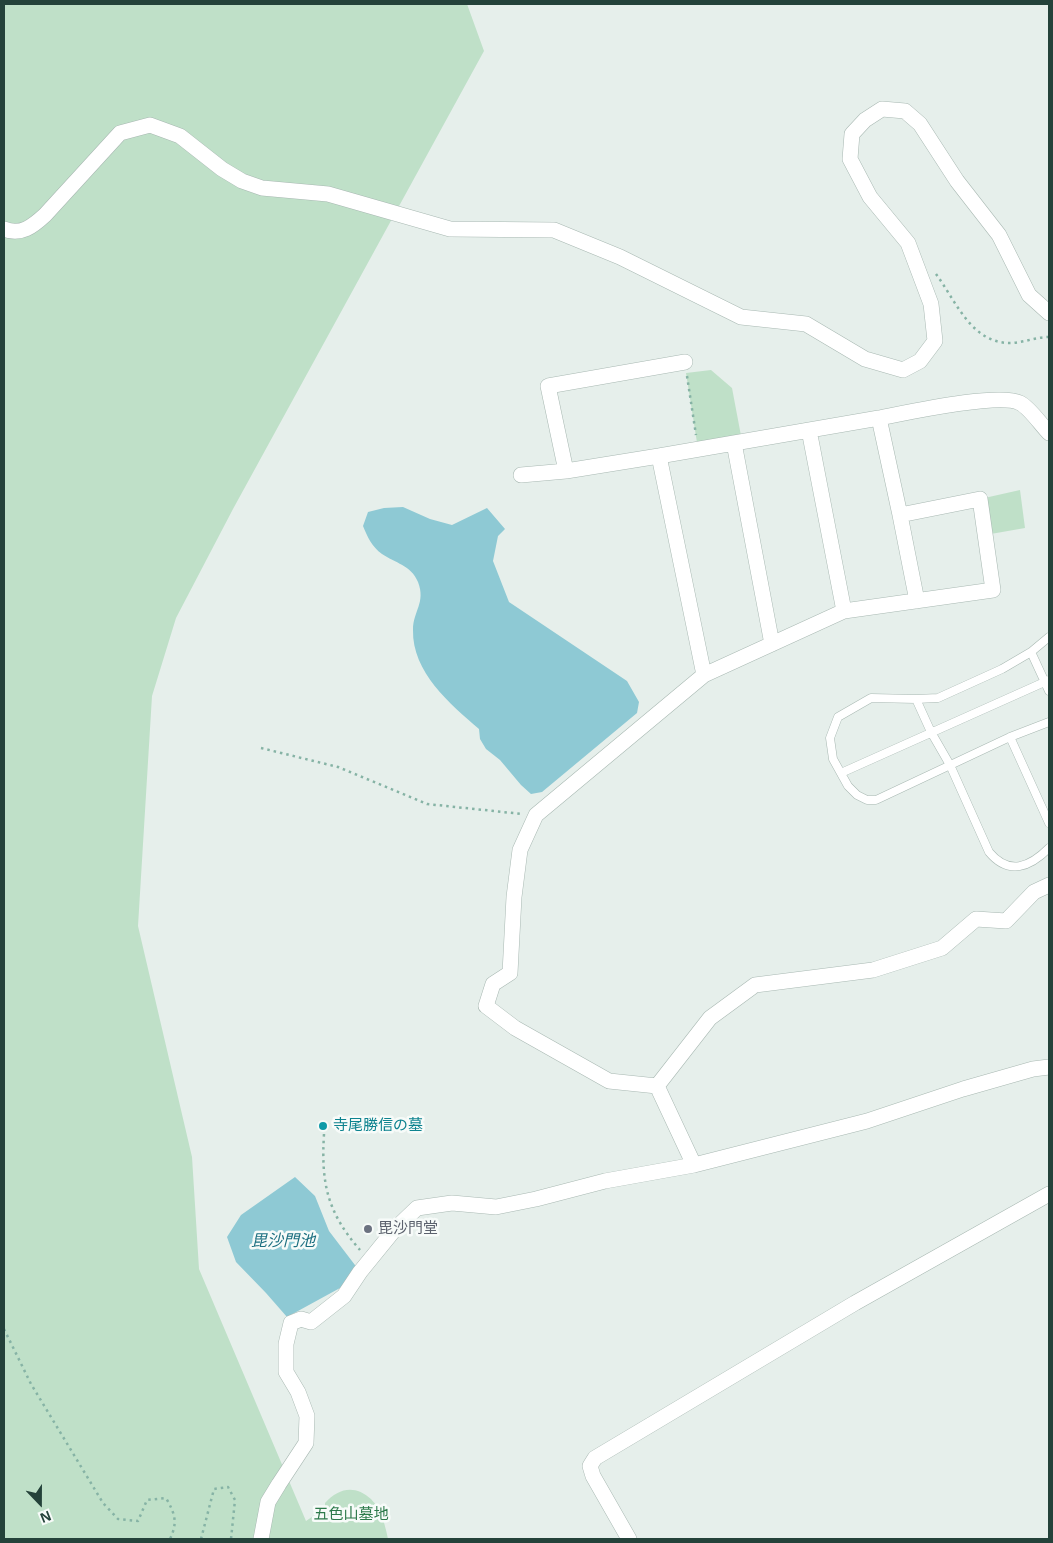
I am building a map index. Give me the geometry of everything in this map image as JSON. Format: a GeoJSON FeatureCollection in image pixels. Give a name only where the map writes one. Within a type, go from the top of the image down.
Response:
{"type":"FeatureCollection","features":[{"type":"Feature","properties":{"kind":"street"},"geometry":{"type":"LineString","coordinates":[[4,229],[10,232],[31,228],[45,216],[120,133],[150,125],[180,136],[222,169],[262,188],[328,194],[450,229],[554,230],[620,257],[741,317],[806,324],[865,359],[903,370],[920,361],[935,341],[930,304],[908,243],[870,197],[850,159],[852,134],[865,120],[882,109],[905,111],[920,124],[957,181],[999,235],[1029,295],[1049,313]]}},
{"type":"Feature","properties":{"kind":"street"},"geometry":{"type":"LineString","coordinates":[[566,471],[548,386],[685,362]]}},
{"type":"Feature","properties":{"kind":"street"},"geometry":{"type":"LineString","coordinates":[[521,475],[566,471],[659,456],[985,400],[1010,399],[1021,404],[1049,433]]}},
{"type":"Feature","properties":{"kind":"street"},"geometry":{"type":"LineString","coordinates":[[879,418],[917,601]]}},
{"type":"Feature","properties":{"kind":"street"},"geometry":{"type":"LineString","coordinates":[[809,430],[844,612]]}},
{"type":"Feature","properties":{"kind":"street"},"geometry":{"type":"LineString","coordinates":[[734,443],[772,644]]}},
{"type":"Feature","properties":{"kind":"street"},"geometry":{"type":"LineString","coordinates":[[659,456],[704,675]]}},
{"type":"Feature","properties":{"kind":"street"},"geometry":{"type":"LineString","coordinates":[[657,1086],[609,1082],[515,1028],[486,1006],[493,984],[510,973],[514,897],[520,850],[536,815],[704,675],[844,612],[993,590],[980,499],[900,515]]}},
{"type":"Feature","properties":{"kind":"street"},"geometry":{"type":"LineString","coordinates":[[657,1086],[710,1018],[755,985],[873,970],[942,948],[976,919],[1006,921],[1034,892],[1049,885]]}},
{"type":"Feature","properties":{"kind":"street"},"geometry":{"type":"LineString","coordinates":[[261,1539],[268,1502],[306,1443],[307,1416],[298,1392],[286,1372],[286,1344],[291,1323],[301,1319],[311,1322],[344,1296],[395,1229],[418,1208],[452,1203],[496,1207],[536,1199],[604,1181],[694,1165],[867,1121],[963,1089],[1033,1069],[1049,1067]]}},
{"type":"Feature","properties":{"kind":"street"},"geometry":{"type":"LineString","coordinates":[[657,1086],[694,1165]]}},
{"type":"Feature","properties":{"kind":"street"},"geometry":{"type":"LineString","coordinates":[[629,1539],[593,1476],[590,1466],[595,1458],[855,1303],[1049,1194]]}},
{"type":"Feature","properties":{"kind":"lane"},"geometry":{"type":"LineString","coordinates":[[1049,637],[1031,652],[1002,668],[938,698],[916,700],[871,698],[838,717],[830,738],[834,759],[848,786],[857,796],[866,800],[876,800],[1010,737],[1049,722]]}},
{"type":"Feature","properties":{"kind":"lane"},"geometry":{"type":"LineString","coordinates":[[1031,652],[1047,681],[1049,691]]}},
{"type":"Feature","properties":{"kind":"lane"},"geometry":{"type":"LineString","coordinates":[[842,774],[1047,681]]}},
{"type":"Feature","properties":{"kind":"lane"},"geometry":{"type":"LineString","coordinates":[[916,700],[931,732],[950,765],[989,852],[998,862],[1017,868],[1037,860],[1049,848]]}},
{"type":"Feature","properties":{"kind":"lane"},"geometry":{"type":"LineString","coordinates":[[1010,737],[1049,823]]}},
{"type":"Feature","properties":{"kind":"path"},"geometry":{"type":"LineString","coordinates":[[934,272],[972,327],[989,339],[1010,343],[1037,337],[1049,337]]}},
{"type":"Feature","properties":{"kind":"path"},"geometry":{"type":"LineString","coordinates":[[685,362],[698,449]]}},
{"type":"Feature","properties":{"kind":"path"},"geometry":{"type":"LineString","coordinates":[[261,748],[338,767],[427,804],[536,815]]}},
{"type":"Feature","properties":{"kind":"path"},"geometry":{"type":"LineString","coordinates":[[324,1134],[322,1163],[326,1192],[350,1238],[369,1261]]}},
{"type":"Feature","properties":{"kind":"path"},"geometry":{"type":"LineString","coordinates":[[4,1329],[31,1384],[103,1503],[118,1519],[138,1521],[148,1500],[166,1498],[174,1513],[175,1529],[170,1539]]}},
{"type":"Feature","properties":{"kind":"path"},"geometry":{"type":"LineString","coordinates":[[201,1539],[214,1489],[228,1487],[235,1500],[231,1539]]}},
{"type":"Feature","properties":{"kind":"green space","name":"五色山墓地"},"geometry":{"type":"Polygon","coordinates":[[[4,4],[467,4],[484,51],[233,509],[176,618],[152,696],[138,926],[192,1157],[199,1269],[306,1521],[325,1508],[325,1503],[336,1494],[348,1490],[359,1491],[371,1499],[379,1508],[388,1539],[4,1539],[4,4]]]}},
{"type":"Feature","properties":{"kind":"green space"},"geometry":{"type":"Polygon","coordinates":[[[711,370],[732,388],[742,441],[698,449],[686,373],[711,370]]]}},
{"type":"Feature","properties":{"kind":"green space"},"geometry":{"type":"Polygon","coordinates":[[[1020,490],[1025,528],[985,535],[980,499],[1020,490]]]}},
{"type":"Feature","properties":{"kind":"water"},"geometry":{"type":"Polygon","coordinates":[[[403,507],[430,519],[452,525],[487,508],[505,529],[498,536],[493,561],[509,602],[627,681],[639,702],[637,713],[542,792],[531,794],[500,760],[486,749],[480,739],[479,729],[445,698],[426,673],[419,660],[414,645],[413,630],[421,596],[418,582],[407,568],[375,548],[363,526],[368,512],[384,508],[403,507]]]}},
{"type":"Feature","properties":{"kind":"water","name":"毘沙門池"},"geometry":{"type":"Polygon","coordinates":[[[295,1177],[315,1196],[329,1231],[358,1269],[340,1288],[287,1317],[236,1262],[227,1237],[241,1215],[295,1177]]]}},
{"type":"Feature","properties":{"kind":"place","name":"寺尾勝信の墓"},"geometry":{"type":"Point","coordinates":[323,1126]}},
{"type":"Feature","properties":{"kind":"place","name":"毘沙門堂"},"geometry":{"type":"Point","coordinates":[368,1229]}}]}
